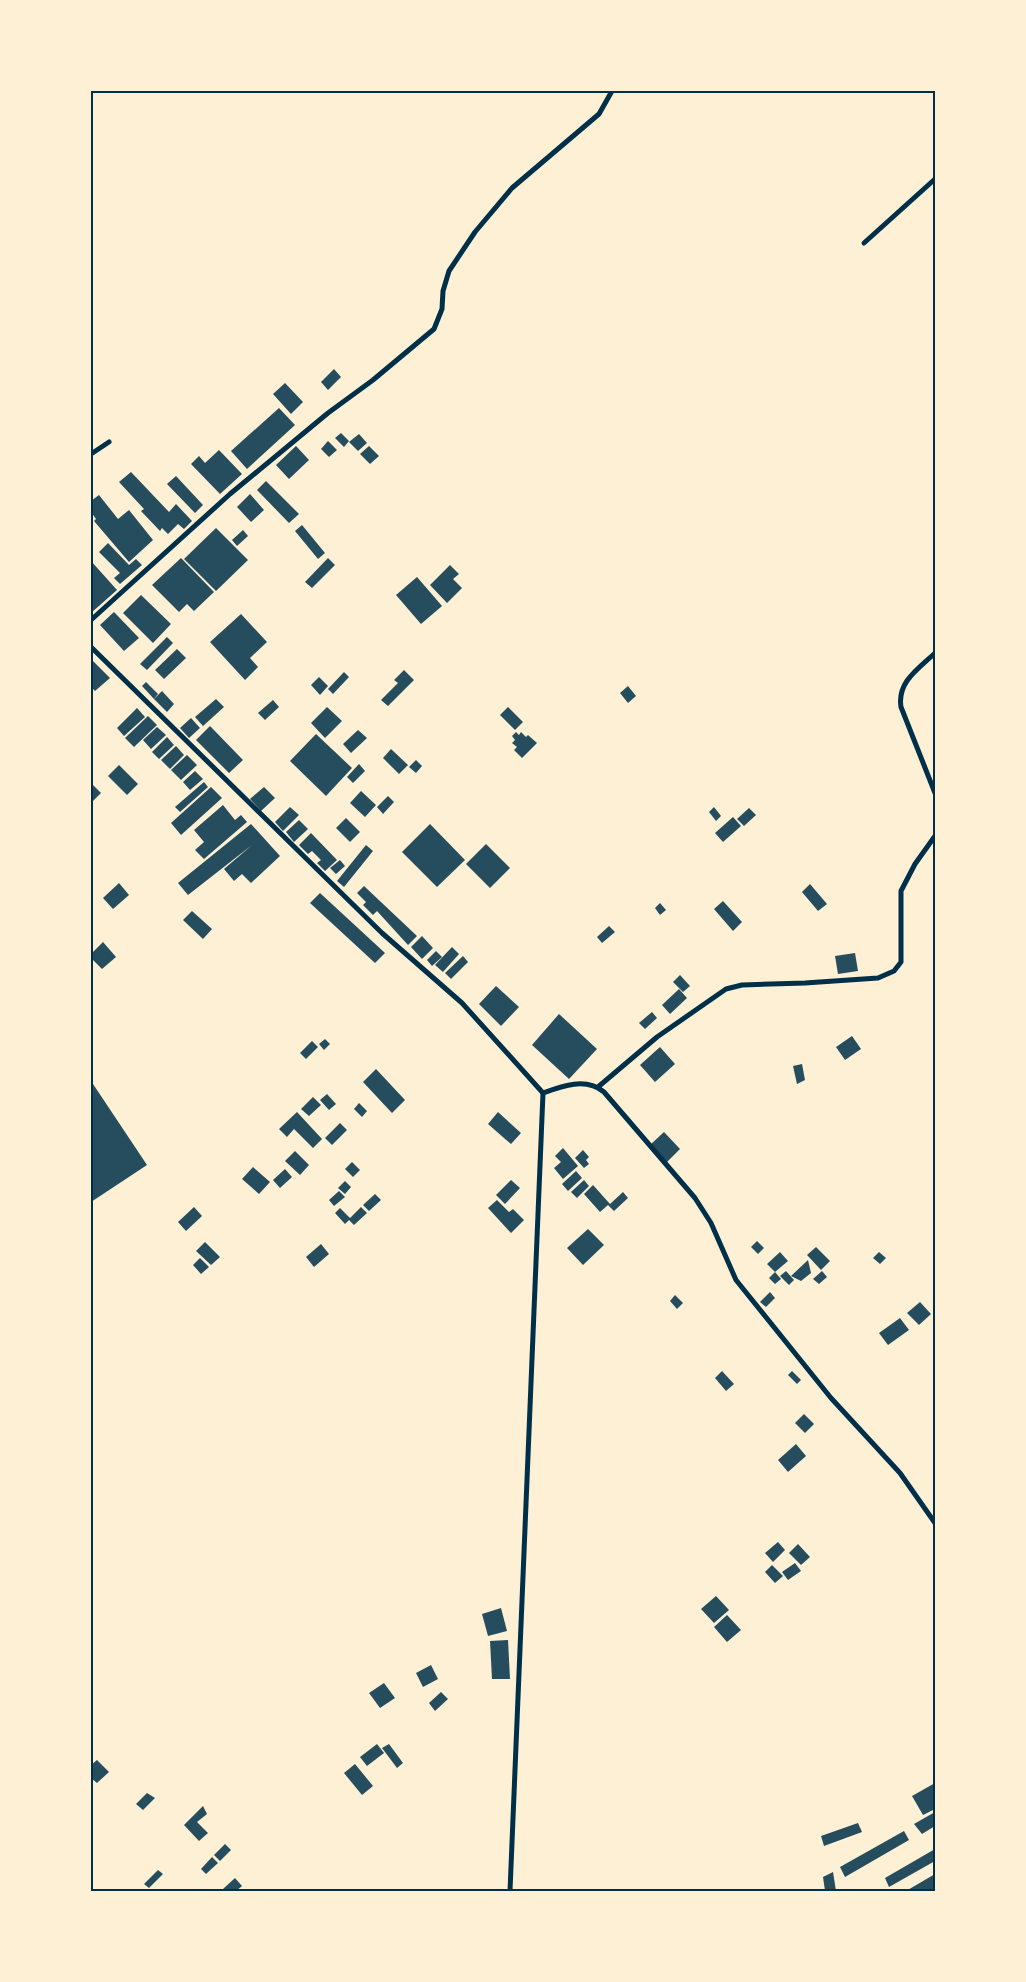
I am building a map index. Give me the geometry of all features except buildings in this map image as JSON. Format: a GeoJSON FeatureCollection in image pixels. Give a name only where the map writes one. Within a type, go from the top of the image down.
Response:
{"type":"FeatureCollection","features":[{"type":"Feature","properties":{"kind":"street"},"geometry":{"type":"LineString","coordinates":[[91,620],[230,494],[328,413],[434,330],[442,309],[449,271],[476,232],[512,188],[599,114],[612,91]]}},
{"type":"Feature","properties":{"kind":"street"},"geometry":{"type":"LineString","coordinates":[[864,243],[935,179]]}},
{"type":"Feature","properties":{"kind":"street"},"geometry":{"type":"LineString","coordinates":[[91,454],[109,442]]}},
{"type":"Feature","properties":{"kind":"street"},"geometry":{"type":"LineString","coordinates":[[91,647],[382,934],[462,1003],[543,1093],[510,1891]]}},
{"type":"Feature","properties":{"kind":"street"},"geometry":{"type":"LineString","coordinates":[[935,653],[902,686],[900,696],[901,707],[935,793]]}},
{"type":"Feature","properties":{"kind":"street"},"geometry":{"type":"LineString","coordinates":[[598,1087],[657,1038],[726,989],[742,985],[805,984],[878,978],[894,971],[901,962],[901,891],[915,864],[935,836]]}},
{"type":"Feature","properties":{"kind":"street"},"geometry":{"type":"LineString","coordinates":[[543,1093],[569,1083],[598,1087],[696,1198],[711,1223],[736,1280],[831,1398],[900,1473],[935,1524]]}}]}
